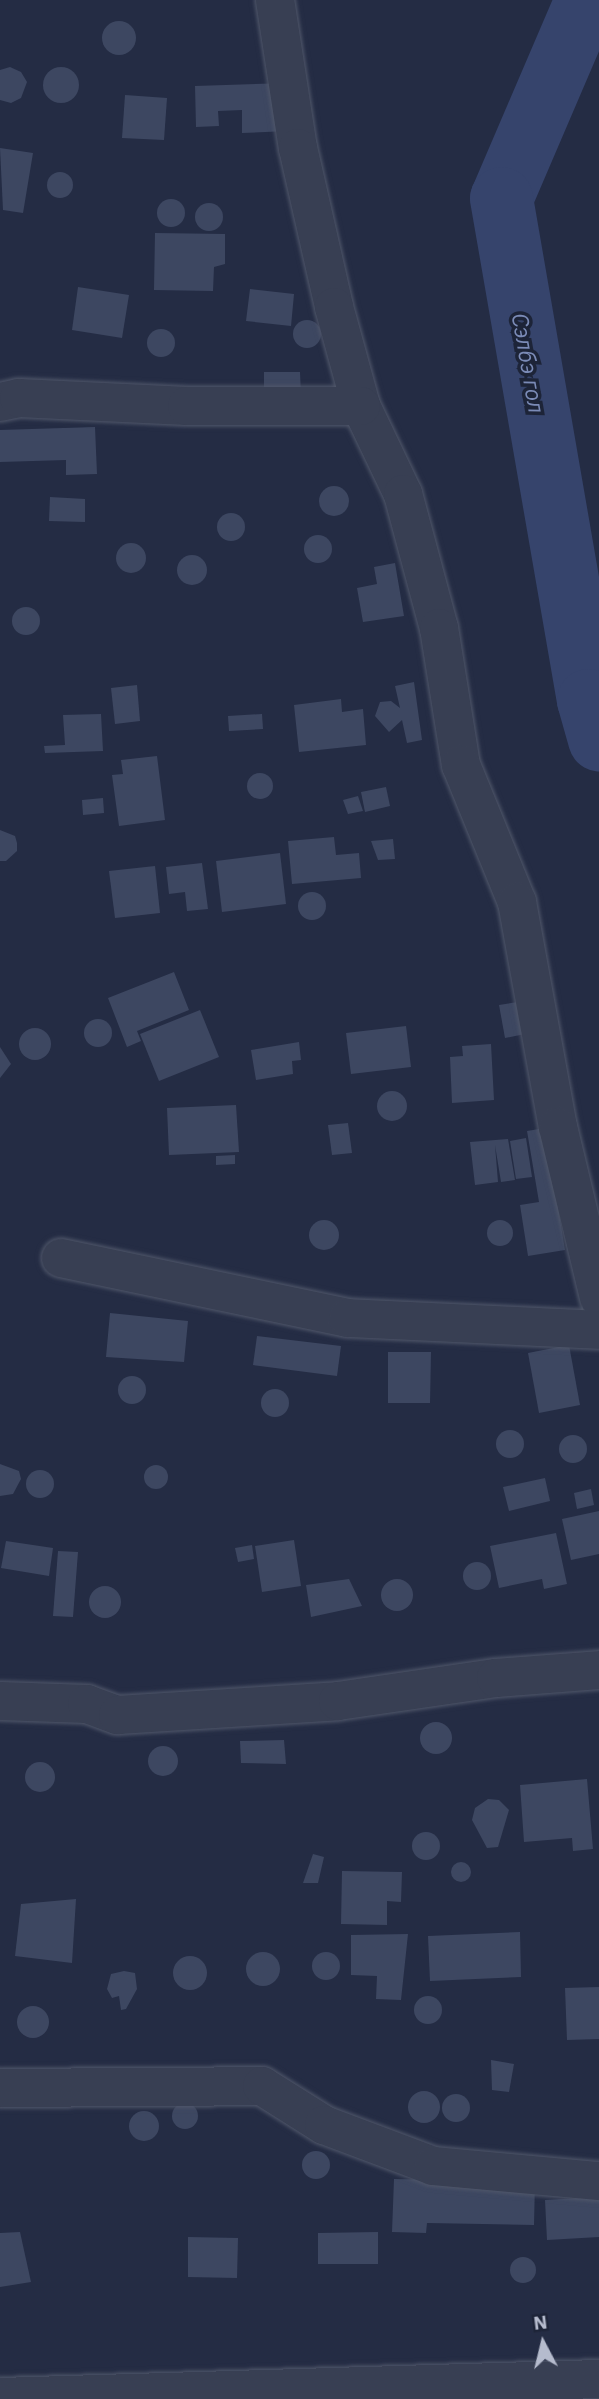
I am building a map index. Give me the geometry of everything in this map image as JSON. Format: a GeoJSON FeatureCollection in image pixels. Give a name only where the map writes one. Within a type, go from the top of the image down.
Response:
{"type":"FeatureCollection","features":[{"type":"Feature","properties":{"kind":"street"},"geometry":{"type":"LineString","coordinates":[[275,0],[298,148],[361,406],[403,494],[439,628],[461,765],[517,902],[558,1127],[599,1298]]}},
{"type":"Feature","properties":{"kind":"street"},"geometry":{"type":"LineString","coordinates":[[0,401],[19,398],[187,406],[361,406]]}},
{"type":"Feature","properties":{"kind":"street"},"geometry":{"type":"LineString","coordinates":[[61,1258],[348,1318],[599,1330]]}},
{"type":"Feature","properties":{"kind":"street"},"geometry":{"type":"LineString","coordinates":[[0,1701],[88,1704],[118,1715],[338,1701],[496,1678],[599,1670]]}},
{"type":"Feature","properties":{"kind":"street"},"geometry":{"type":"LineString","coordinates":[[0,2088],[262,2086],[324,2125],[433,2166],[599,2181]]}},
{"type":"Feature","properties":{"kind":"street"},"geometry":{"type":"LineString","coordinates":[[0,2397],[599,2379]]}},
{"type":"Feature","properties":{"kind":"building"},"geometry":{"type":"Polygon","coordinates":[[[119,21],[131,26],[136,38],[131,50],[119,55],[107,50],[102,38],[107,26],[119,21]]]}},
{"type":"Feature","properties":{"kind":"building"},"geometry":{"type":"Polygon","coordinates":[[[10,67],[21,72],[27,82],[21,98],[11,103],[0,100],[0,70],[10,67]]]}},
{"type":"Feature","properties":{"kind":"building"},"geometry":{"type":"Polygon","coordinates":[[[61,67],[74,72],[79,85],[74,98],[61,103],[48,98],[43,85],[48,72],[61,67]]]}},
{"type":"Feature","properties":{"kind":"building"},"geometry":{"type":"Polygon","coordinates":[[[286,83],[288,131],[242,133],[242,110],[218,111],[219,126],[196,127],[195,86],[286,83]]]}},
{"type":"Feature","properties":{"kind":"building"},"geometry":{"type":"Polygon","coordinates":[[[125,95],[167,98],[164,140],[122,138],[125,95]]]}},
{"type":"Feature","properties":{"kind":"building"},"geometry":{"type":"Polygon","coordinates":[[[0,148],[33,153],[23,213],[3,210],[0,148]]]}},
{"type":"Feature","properties":{"kind":"building"},"geometry":{"type":"Polygon","coordinates":[[[60,172],[69,176],[73,185],[69,194],[60,198],[51,194],[47,185],[51,176],[60,172]]]}},
{"type":"Feature","properties":{"kind":"building"},"geometry":{"type":"Polygon","coordinates":[[[171,199],[181,203],[185,213],[181,223],[171,227],[161,223],[157,213],[161,203],[171,199]]]}},
{"type":"Feature","properties":{"kind":"building"},"geometry":{"type":"Polygon","coordinates":[[[209,203],[219,207],[223,217],[219,227],[209,231],[199,227],[195,217],[199,207],[209,203]]]}},
{"type":"Feature","properties":{"kind":"building"},"geometry":{"type":"Polygon","coordinates":[[[155,233],[225,234],[225,264],[214,267],[213,291],[154,290],[155,233]]]}},
{"type":"Feature","properties":{"kind":"building"},"geometry":{"type":"Polygon","coordinates":[[[78,287],[129,295],[122,338],[72,330],[78,287]]]}},
{"type":"Feature","properties":{"kind":"building"},"geometry":{"type":"Polygon","coordinates":[[[250,289],[294,294],[291,326],[246,321],[250,289]]]}},
{"type":"Feature","properties":{"kind":"building"},"geometry":{"type":"Polygon","coordinates":[[[307,320],[317,324],[321,334],[317,344],[307,348],[297,344],[293,334],[297,324],[307,320]]]}},
{"type":"Feature","properties":{"kind":"building"},"geometry":{"type":"Polygon","coordinates":[[[161,329],[171,333],[175,343],[171,353],[161,357],[151,353],[147,343],[151,333],[161,329]]]}},
{"type":"Feature","properties":{"kind":"building"},"geometry":{"type":"Polygon","coordinates":[[[264,372],[300,372],[301,395],[264,396],[264,372]]]}},
{"type":"Feature","properties":{"kind":"building"},"geometry":{"type":"Polygon","coordinates":[[[95,427],[97,474],[66,475],[66,460],[0,462],[0,430],[95,427]]]}},
{"type":"Feature","properties":{"kind":"building"},"geometry":{"type":"Polygon","coordinates":[[[334,486],[345,490],[349,501],[345,512],[334,516],[323,512],[319,501],[323,490],[334,486]]]}},
{"type":"Feature","properties":{"kind":"building"},"geometry":{"type":"Polygon","coordinates":[[[50,497],[85,499],[85,522],[49,521],[50,497]]]}},
{"type":"Feature","properties":{"kind":"building"},"geometry":{"type":"Polygon","coordinates":[[[231,513],[241,517],[245,527],[241,537],[231,541],[221,537],[217,527],[221,517],[231,513]]]}},
{"type":"Feature","properties":{"kind":"building"},"geometry":{"type":"Polygon","coordinates":[[[318,535],[328,539],[332,549],[328,559],[318,563],[308,559],[304,549],[308,539],[318,535]]]}},
{"type":"Feature","properties":{"kind":"building"},"geometry":{"type":"Polygon","coordinates":[[[131,543],[142,547],[146,558],[142,569],[131,573],[120,569],[116,558],[120,547],[131,543]]]}},
{"type":"Feature","properties":{"kind":"building"},"geometry":{"type":"Polygon","coordinates":[[[192,555],[203,559],[207,570],[203,581],[192,585],[181,581],[177,570],[181,559],[192,555]]]}},
{"type":"Feature","properties":{"kind":"building"},"geometry":{"type":"Polygon","coordinates":[[[395,563],[404,616],[363,622],[357,588],[377,584],[374,567],[395,563]]]}},
{"type":"Feature","properties":{"kind":"building"},"geometry":{"type":"Polygon","coordinates":[[[26,607],[36,611],[40,621],[36,631],[26,635],[16,631],[12,621],[16,611],[26,607]]]}},
{"type":"Feature","properties":{"kind":"building"},"geometry":{"type":"Polygon","coordinates":[[[414,682],[422,740],[407,743],[402,720],[389,732],[375,716],[380,702],[391,701],[400,708],[395,686],[414,682]]]}},
{"type":"Feature","properties":{"kind":"building"},"geometry":{"type":"Polygon","coordinates":[[[137,685],[140,721],[115,724],[111,688],[137,685]]]}},
{"type":"Feature","properties":{"kind":"building"},"geometry":{"type":"Polygon","coordinates":[[[341,699],[342,712],[363,709],[366,745],[299,752],[294,705],[341,699]]]}},
{"type":"Feature","properties":{"kind":"building"},"geometry":{"type":"Polygon","coordinates":[[[101,714],[103,751],[45,753],[44,746],[65,745],[63,715],[101,714]]]}},
{"type":"Feature","properties":{"kind":"building"},"geometry":{"type":"Polygon","coordinates":[[[262,714],[263,729],[229,731],[228,716],[262,714]]]}},
{"type":"Feature","properties":{"kind":"building"},"geometry":{"type":"Polygon","coordinates":[[[157,756],[165,820],[119,826],[112,775],[123,774],[121,760],[157,756]]]}},
{"type":"Feature","properties":{"kind":"building"},"geometry":{"type":"Polygon","coordinates":[[[260,773],[269,777],[273,786],[269,795],[260,799],[251,795],[247,786],[251,777],[260,773]]]}},
{"type":"Feature","properties":{"kind":"building"},"geometry":{"type":"Polygon","coordinates":[[[386,787],[390,806],[365,812],[361,792],[386,787]]]}},
{"type":"Feature","properties":{"kind":"building"},"geometry":{"type":"Polygon","coordinates":[[[358,796],[363,811],[348,814],[343,800],[358,796]]]}},
{"type":"Feature","properties":{"kind":"building"},"geometry":{"type":"Polygon","coordinates":[[[103,798],[104,813],[83,815],[82,800],[103,798]]]}},
{"type":"Feature","properties":{"kind":"building"},"geometry":{"type":"Polygon","coordinates":[[[0,830],[15,836],[17,843],[17,851],[6,861],[0,861],[0,830]]]}},
{"type":"Feature","properties":{"kind":"building"},"geometry":{"type":"Polygon","coordinates":[[[334,837],[336,855],[359,853],[361,878],[292,884],[288,841],[334,837]]]}},
{"type":"Feature","properties":{"kind":"building"},"geometry":{"type":"Polygon","coordinates":[[[393,839],[395,859],[378,860],[371,841],[393,839]]]}},
{"type":"Feature","properties":{"kind":"building"},"geometry":{"type":"Polygon","coordinates":[[[280,853],[286,904],[222,912],[216,861],[280,853]]]}},
{"type":"Feature","properties":{"kind":"building"},"geometry":{"type":"Polygon","coordinates":[[[202,863],[208,909],[187,911],[185,892],[169,894],[166,867],[202,863]]]}},
{"type":"Feature","properties":{"kind":"building"},"geometry":{"type":"Polygon","coordinates":[[[155,866],[160,913],[115,918],[109,871],[155,866]]]}},
{"type":"Feature","properties":{"kind":"building"},"geometry":{"type":"Polygon","coordinates":[[[312,892],[322,896],[326,906],[322,916],[312,920],[302,916],[298,906],[302,896],[312,892]]]}},
{"type":"Feature","properties":{"kind":"building"},"geometry":{"type":"Polygon","coordinates":[[[174,972],[189,1010],[137,1031],[141,1041],[127,1047],[108,998],[174,972]]]}},
{"type":"Feature","properties":{"kind":"building"},"geometry":{"type":"Polygon","coordinates":[[[524,1001],[530,1033],[505,1038],[499,1005],[524,1001]]]}},
{"type":"Feature","properties":{"kind":"building"},"geometry":{"type":"Polygon","coordinates":[[[200,1010],[219,1057],[159,1081],[140,1034],[200,1010]]]}},
{"type":"Feature","properties":{"kind":"building"},"geometry":{"type":"Polygon","coordinates":[[[98,1019],[108,1023],[112,1033],[108,1043],[98,1047],[88,1043],[84,1033],[88,1023],[98,1019]]]}},
{"type":"Feature","properties":{"kind":"building"},"geometry":{"type":"Polygon","coordinates":[[[406,1026],[411,1067],[351,1074],[346,1033],[406,1026]]]}},
{"type":"Feature","properties":{"kind":"building"},"geometry":{"type":"Polygon","coordinates":[[[35,1028],[46,1033],[51,1044],[46,1055],[35,1060],[24,1055],[19,1044],[24,1033],[35,1028]]]}},
{"type":"Feature","properties":{"kind":"building"},"geometry":{"type":"Polygon","coordinates":[[[299,1042],[301,1060],[292,1061],[293,1074],[256,1080],[251,1050],[299,1042]]]}},
{"type":"Feature","properties":{"kind":"building"},"geometry":{"type":"Polygon","coordinates":[[[491,1044],[494,1100],[452,1103],[450,1057],[463,1056],[462,1046],[491,1044]]]}},
{"type":"Feature","properties":{"kind":"building"},"geometry":{"type":"Polygon","coordinates":[[[0,1047],[11,1064],[0,1078],[0,1047]]]}},
{"type":"Feature","properties":{"kind":"building"},"geometry":{"type":"Polygon","coordinates":[[[392,1091],[403,1095],[407,1106],[403,1117],[392,1121],[381,1117],[377,1106],[381,1095],[392,1091]]]}},
{"type":"Feature","properties":{"kind":"building"},"geometry":{"type":"Polygon","coordinates":[[[236,1105],[239,1152],[169,1155],[167,1108],[236,1105]]]}},
{"type":"Feature","properties":{"kind":"building"},"geometry":{"type":"Polygon","coordinates":[[[348,1123],[352,1153],[332,1155],[328,1125],[348,1123]]]}},
{"type":"Feature","properties":{"kind":"building"},"geometry":{"type":"Polygon","coordinates":[[[545,1128],[565,1250],[528,1256],[520,1205],[539,1202],[527,1131],[545,1128]]]}},
{"type":"Feature","properties":{"kind":"building"},"geometry":{"type":"Polygon","coordinates":[[[526,1138],[532,1177],[516,1179],[510,1141],[526,1138]]]}},
{"type":"Feature","properties":{"kind":"building"},"geometry":{"type":"Polygon","coordinates":[[[508,1139],[515,1180],[501,1182],[495,1145],[498,1182],[475,1185],[470,1142],[508,1139]]]}},
{"type":"Feature","properties":{"kind":"building"},"geometry":{"type":"Polygon","coordinates":[[[235,1155],[235,1164],[216,1165],[216,1156],[235,1155]]]}},
{"type":"Feature","properties":{"kind":"building"},"geometry":{"type":"Polygon","coordinates":[[[324,1220],[330,1221],[338,1229],[338,1241],[330,1249],[324,1250],[318,1249],[310,1241],[309,1235],[310,1229],[318,1221],[324,1220]]]}},
{"type":"Feature","properties":{"kind":"building"},"geometry":{"type":"Polygon","coordinates":[[[500,1220],[509,1224],[513,1233],[509,1242],[500,1246],[491,1242],[487,1233],[491,1224],[500,1220]]]}},
{"type":"Feature","properties":{"kind":"building"},"geometry":{"type":"Polygon","coordinates":[[[110,1313],[188,1321],[184,1362],[106,1357],[110,1313]]]}},
{"type":"Feature","properties":{"kind":"building"},"geometry":{"type":"Polygon","coordinates":[[[257,1336],[341,1346],[337,1376],[253,1365],[257,1336]]]}},
{"type":"Feature","properties":{"kind":"building"},"geometry":{"type":"Polygon","coordinates":[[[569,1345],[580,1405],[539,1413],[528,1353],[569,1345]]]}},
{"type":"Feature","properties":{"kind":"building"},"geometry":{"type":"Polygon","coordinates":[[[388,1352],[431,1352],[430,1403],[388,1403],[388,1352]]]}},
{"type":"Feature","properties":{"kind":"building"},"geometry":{"type":"Polygon","coordinates":[[[132,1376],[142,1380],[146,1390],[142,1400],[132,1404],[122,1400],[118,1390],[122,1380],[132,1376]]]}},
{"type":"Feature","properties":{"kind":"building"},"geometry":{"type":"Polygon","coordinates":[[[275,1389],[285,1393],[289,1403],[285,1413],[275,1417],[265,1413],[261,1403],[265,1393],[275,1389]]]}},
{"type":"Feature","properties":{"kind":"building"},"geometry":{"type":"Polygon","coordinates":[[[510,1430],[520,1434],[524,1444],[520,1454],[510,1458],[500,1454],[496,1444],[500,1434],[510,1430]]]}},
{"type":"Feature","properties":{"kind":"building"},"geometry":{"type":"Polygon","coordinates":[[[573,1435],[583,1439],[587,1449],[583,1459],[573,1463],[563,1459],[559,1449],[563,1439],[573,1435]]]}},
{"type":"Feature","properties":{"kind":"building"},"geometry":{"type":"Polygon","coordinates":[[[0,1464],[19,1471],[21,1479],[13,1494],[0,1496],[0,1464]]]}},
{"type":"Feature","properties":{"kind":"building"},"geometry":{"type":"Polygon","coordinates":[[[156,1465],[167,1472],[168,1477],[161,1488],[156,1489],[145,1482],[144,1477],[151,1466],[156,1465]]]}},
{"type":"Feature","properties":{"kind":"building"},"geometry":{"type":"Polygon","coordinates":[[[40,1470],[50,1474],[54,1484],[50,1494],[40,1498],[30,1494],[26,1484],[30,1474],[40,1470]]]}},
{"type":"Feature","properties":{"kind":"building"},"geometry":{"type":"Polygon","coordinates":[[[545,1478],[550,1501],[509,1511],[503,1487],[545,1478]]]}},
{"type":"Feature","properties":{"kind":"building"},"geometry":{"type":"Polygon","coordinates":[[[591,1489],[594,1505],[577,1509],[574,1493],[591,1489]]]}},
{"type":"Feature","properties":{"kind":"building"},"geometry":{"type":"Polygon","coordinates":[[[599,1511],[599,1554],[571,1560],[562,1519],[599,1511]]]}},
{"type":"Feature","properties":{"kind":"building"},"geometry":{"type":"Polygon","coordinates":[[[556,1533],[567,1584],[544,1589],[542,1579],[499,1588],[490,1546],[556,1533]]]}},
{"type":"Feature","properties":{"kind":"building"},"geometry":{"type":"Polygon","coordinates":[[[294,1540],[301,1586],[262,1592],[255,1546],[294,1540]]]}},
{"type":"Feature","properties":{"kind":"building"},"geometry":{"type":"Polygon","coordinates":[[[6,1541],[53,1548],[49,1576],[1,1568],[6,1541]]]}},
{"type":"Feature","properties":{"kind":"building"},"geometry":{"type":"Polygon","coordinates":[[[252,1545],[254,1559],[238,1562],[235,1548],[252,1545]]]}},
{"type":"Feature","properties":{"kind":"building"},"geometry":{"type":"Polygon","coordinates":[[[58,1551],[78,1552],[73,1617],[53,1616],[58,1551]]]}},
{"type":"Feature","properties":{"kind":"building"},"geometry":{"type":"Polygon","coordinates":[[[477,1562],[487,1566],[491,1576],[487,1586],[477,1590],[467,1586],[463,1576],[467,1566],[477,1562]]]}},
{"type":"Feature","properties":{"kind":"building"},"geometry":{"type":"Polygon","coordinates":[[[349,1579],[362,1606],[311,1617],[306,1585],[349,1579]]]}},
{"type":"Feature","properties":{"kind":"building"},"geometry":{"type":"Polygon","coordinates":[[[397,1579],[408,1584],[413,1595],[408,1606],[397,1611],[386,1606],[381,1595],[386,1584],[397,1579]]]}},
{"type":"Feature","properties":{"kind":"building"},"geometry":{"type":"Polygon","coordinates":[[[105,1586],[117,1590],[121,1602],[117,1614],[105,1618],[93,1614],[89,1602],[93,1590],[105,1586]]]}},
{"type":"Feature","properties":{"kind":"building"},"geometry":{"type":"Polygon","coordinates":[[[436,1722],[447,1727],[452,1738],[447,1749],[436,1754],[425,1749],[420,1738],[425,1727],[436,1722]]]}},
{"type":"Feature","properties":{"kind":"building"},"geometry":{"type":"Polygon","coordinates":[[[284,1740],[286,1764],[241,1763],[240,1741],[284,1740]]]}},
{"type":"Feature","properties":{"kind":"building"},"geometry":{"type":"Polygon","coordinates":[[[163,1746],[169,1747],[177,1755],[177,1767],[169,1775],[163,1776],[157,1775],[149,1767],[148,1761],[149,1755],[157,1747],[163,1746]]]}},
{"type":"Feature","properties":{"kind":"building"},"geometry":{"type":"Polygon","coordinates":[[[40,1762],[46,1763],[54,1771],[54,1783],[46,1791],[40,1792],[34,1791],[26,1783],[25,1777],[26,1771],[34,1763],[40,1762]]]}},
{"type":"Feature","properties":{"kind":"building"},"geometry":{"type":"Polygon","coordinates":[[[587,1779],[593,1849],[573,1851],[572,1838],[524,1842],[520,1785],[587,1779]]]}},
{"type":"Feature","properties":{"kind":"building"},"geometry":{"type":"Polygon","coordinates":[[[488,1799],[499,1800],[509,1810],[498,1847],[487,1848],[472,1820],[475,1808],[488,1799]]]}},
{"type":"Feature","properties":{"kind":"building"},"geometry":{"type":"Polygon","coordinates":[[[426,1832],[436,1836],[440,1846],[436,1856],[426,1860],[416,1856],[412,1846],[416,1836],[426,1832]]]}},
{"type":"Feature","properties":{"kind":"building"},"geometry":{"type":"Polygon","coordinates":[[[313,1854],[324,1857],[318,1883],[303,1883],[313,1854]]]}},
{"type":"Feature","properties":{"kind":"building"},"geometry":{"type":"Polygon","coordinates":[[[461,1862],[468,1865],[471,1872],[468,1879],[461,1882],[454,1879],[451,1872],[454,1865],[461,1862]]]}},
{"type":"Feature","properties":{"kind":"building"},"geometry":{"type":"Polygon","coordinates":[[[342,1871],[402,1872],[401,1902],[387,1901],[387,1925],[341,1924],[342,1871]]]}},
{"type":"Feature","properties":{"kind":"building"},"geometry":{"type":"Polygon","coordinates":[[[76,1899],[72,1963],[15,1956],[21,1904],[76,1899]]]}},
{"type":"Feature","properties":{"kind":"building"},"geometry":{"type":"Polygon","coordinates":[[[520,1932],[521,1977],[430,1981],[428,1936],[520,1932]]]}},
{"type":"Feature","properties":{"kind":"building"},"geometry":{"type":"Polygon","coordinates":[[[408,1934],[401,2000],[376,1999],[377,1976],[351,1975],[351,1935],[408,1934]]]}},
{"type":"Feature","properties":{"kind":"building"},"geometry":{"type":"Polygon","coordinates":[[[263,1952],[275,1957],[280,1969],[275,1981],[263,1986],[251,1981],[246,1969],[251,1957],[263,1952]]]}},
{"type":"Feature","properties":{"kind":"building"},"geometry":{"type":"Polygon","coordinates":[[[326,1952],[336,1956],[340,1966],[336,1976],[326,1980],[316,1976],[312,1966],[316,1956],[326,1952]]]}},
{"type":"Feature","properties":{"kind":"building"},"geometry":{"type":"Polygon","coordinates":[[[190,1956],[202,1961],[207,1973],[202,1985],[190,1990],[178,1985],[173,1973],[178,1961],[190,1956]]]}},
{"type":"Feature","properties":{"kind":"building"},"geometry":{"type":"Polygon","coordinates":[[[124,1971],[135,1973],[137,1989],[126,2009],[121,2010],[119,1996],[112,1998],[107,1989],[111,1974],[124,1971]]]}},
{"type":"Feature","properties":{"kind":"building"},"geometry":{"type":"Polygon","coordinates":[[[599,1987],[599,2039],[567,2040],[565,1988],[599,1987]]]}},
{"type":"Feature","properties":{"kind":"building"},"geometry":{"type":"Polygon","coordinates":[[[428,1996],[438,2000],[442,2010],[438,2020],[428,2024],[418,2020],[414,2010],[418,2000],[428,1996]]]}},
{"type":"Feature","properties":{"kind":"building"},"geometry":{"type":"Polygon","coordinates":[[[33,2006],[44,2011],[49,2022],[44,2033],[33,2038],[22,2033],[17,2022],[22,2011],[33,2006]]]}},
{"type":"Feature","properties":{"kind":"building"},"geometry":{"type":"Polygon","coordinates":[[[491,2060],[514,2064],[509,2092],[492,2090],[491,2060]]]}},
{"type":"Feature","properties":{"kind":"building"},"geometry":{"type":"Polygon","coordinates":[[[424,2091],[435,2096],[440,2107],[435,2118],[424,2123],[413,2118],[408,2107],[413,2096],[424,2091]]]}},
{"type":"Feature","properties":{"kind":"building"},"geometry":{"type":"Polygon","coordinates":[[[456,2094],[466,2098],[470,2108],[466,2118],[456,2122],[446,2118],[442,2108],[446,2098],[456,2094]]]}},
{"type":"Feature","properties":{"kind":"building"},"geometry":{"type":"Polygon","coordinates":[[[185,2103],[194,2107],[198,2116],[194,2125],[185,2129],[176,2125],[172,2116],[176,2107],[185,2103]]]}},
{"type":"Feature","properties":{"kind":"building"},"geometry":{"type":"Polygon","coordinates":[[[144,2111],[155,2115],[159,2126],[155,2137],[144,2141],[133,2137],[129,2126],[133,2115],[144,2111]]]}},
{"type":"Feature","properties":{"kind":"building"},"geometry":{"type":"Polygon","coordinates":[[[316,2151],[326,2155],[330,2165],[326,2175],[316,2179],[306,2175],[302,2165],[306,2155],[316,2151]]]}},
{"type":"Feature","properties":{"kind":"building"},"geometry":{"type":"Polygon","coordinates":[[[394,2179],[535,2182],[534,2225],[427,2223],[426,2233],[392,2232],[394,2179]]]}},
{"type":"Feature","properties":{"kind":"building"},"geometry":{"type":"Polygon","coordinates":[[[599,2197],[599,2237],[547,2240],[545,2200],[599,2197]]]}},
{"type":"Feature","properties":{"kind":"building"},"geometry":{"type":"Polygon","coordinates":[[[20,2232],[31,2282],[0,2287],[0,2233],[20,2232]]]}},
{"type":"Feature","properties":{"kind":"building"},"geometry":{"type":"Polygon","coordinates":[[[378,2232],[378,2264],[318,2264],[318,2233],[378,2232]]]}},
{"type":"Feature","properties":{"kind":"building"},"geometry":{"type":"Polygon","coordinates":[[[188,2237],[238,2238],[237,2278],[188,2277],[188,2237]]]}},
{"type":"Feature","properties":{"kind":"building"},"geometry":{"type":"Polygon","coordinates":[[[523,2257],[532,2261],[536,2270],[532,2279],[523,2283],[514,2279],[510,2270],[514,2261],[523,2257]]]}},
{"type":"Feature","properties":{"kind":"waterway","name":"Сэлбэ гол"},"geometry":{"type":"LineString","coordinates":[[586,0],[501,198],[588,700],[599,739]]}}]}
